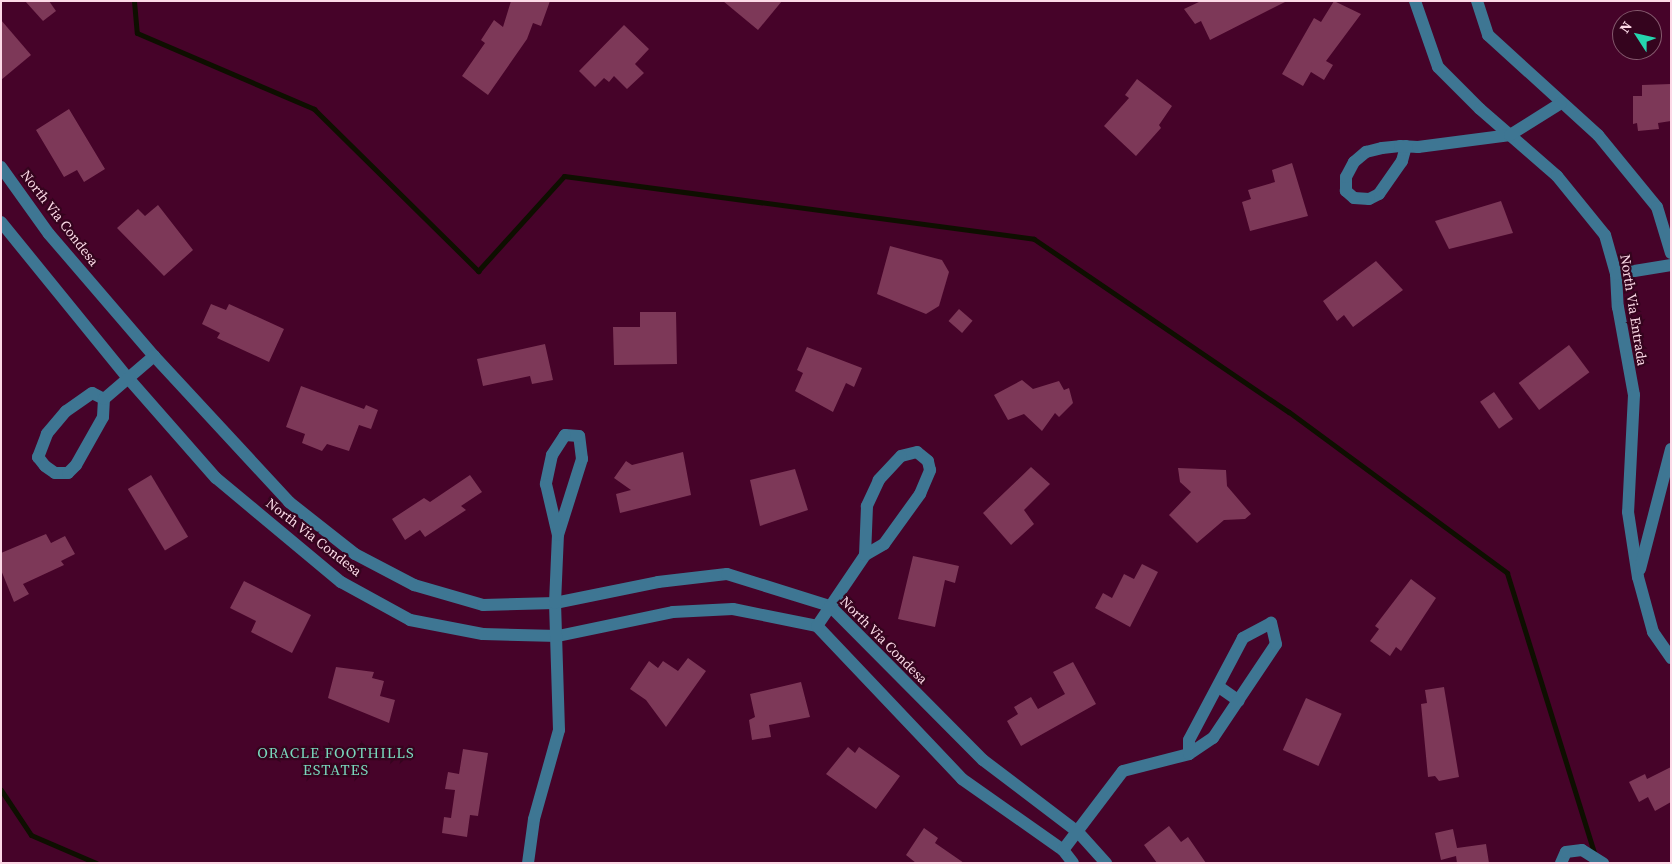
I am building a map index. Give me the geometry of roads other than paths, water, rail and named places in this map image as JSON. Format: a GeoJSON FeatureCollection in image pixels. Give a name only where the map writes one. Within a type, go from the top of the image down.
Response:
{"type":"FeatureCollection","features":[{"type":"Feature","properties":{"kind":"street","name":"North Via Entrada"},"geometry":{"type":"LineString","coordinates":[[1415,1],[1438,66],[1510,135],[1557,176],[1605,235],[1616,274],[1618,307],[1634,395],[1628,512],[1638,577],[1653,632],[1671,658]]}},
{"type":"Feature","properties":{"kind":"street"},"geometry":{"type":"LineString","coordinates":[[1476,1],[1488,35],[1561,103],[1598,134],[1657,207],[1671,253]]}},
{"type":"Feature","properties":{"kind":"street"},"geometry":{"type":"LineString","coordinates":[[1406,146],[1402,161],[1378,194],[1369,199],[1354,198],[1346,191],[1346,177],[1354,162],[1366,152],[1406,146],[1510,135],[1561,103]]}},
{"type":"Feature","properties":{"kind":"street","name":"North Via Condesa"},"geometry":{"type":"LineString","coordinates":[[1,167],[50,234],[154,356],[289,502],[355,554],[414,585],[483,604],[555,603],[658,582],[727,574],[830,606],[983,760],[1078,832],[1106,863]]}},
{"type":"Feature","properties":{"kind":"street","name":"North Via Condesa"},"geometry":{"type":"LineString","coordinates":[[1,222],[128,378],[216,478],[342,582],[410,620],[482,634],[558,636],[672,612],[732,609],[817,626]]}},
{"type":"Feature","properties":{"kind":"street"},"geometry":{"type":"LineString","coordinates":[[1616,274],[1671,265]]}},
{"type":"Feature","properties":{"kind":"street"},"geometry":{"type":"LineString","coordinates":[[104,399],[92,393],[66,411],[47,434],[38,456],[45,466],[55,473],[68,473],[76,465],[103,417],[104,399],[154,356]]}},
{"type":"Feature","properties":{"kind":"street"},"geometry":{"type":"LineString","coordinates":[[528,863],[534,819],[559,730],[558,636],[555,603],[558,535],[582,459],[579,436],[565,435],[552,455],[546,484],[558,535]]}},
{"type":"Feature","properties":{"kind":"street","name":"North Via Entrada"},"geometry":{"type":"LineString","coordinates":[[1638,577],[1671,449]]}},
{"type":"Feature","properties":{"kind":"street"},"geometry":{"type":"LineString","coordinates":[[865,555],[867,506],[879,480],[901,456],[917,452],[928,461],[930,470],[920,494],[884,544],[865,555],[817,626],[962,779],[1063,850],[1073,863]]}},
{"type":"Feature","properties":{"kind":"street"},"geometry":{"type":"LineString","coordinates":[[1063,850],[1123,771],[1189,754],[1212,738],[1239,702],[1276,644],[1271,623],[1243,638],[1189,740],[1189,754]]}},
{"type":"Feature","properties":{"kind":"street"},"geometry":{"type":"LineString","coordinates":[[1218,687],[1239,702]]}},
{"type":"Feature","properties":{"kind":"street"},"geometry":{"type":"LineString","coordinates":[[1561,863],[1566,852],[1582,850],[1603,863]]}},
{"type":"Feature","properties":{"kind":"waterway"},"geometry":{"type":"LineString","coordinates":[[134,1],[137,33],[314,109],[478,271],[564,176],[1034,239],[1289,412],[1507,573],[1595,855]]}},
{"type":"Feature","properties":{"kind":"waterway"},"geometry":{"type":"LineString","coordinates":[[1,790],[31,835],[96,863]]}},
{"type":"Feature","properties":{"kind":"district","name":"ORACLE FOOTHILLS ESTATES"},"geometry":{"type":"Point","coordinates":[336,760]}}]}
